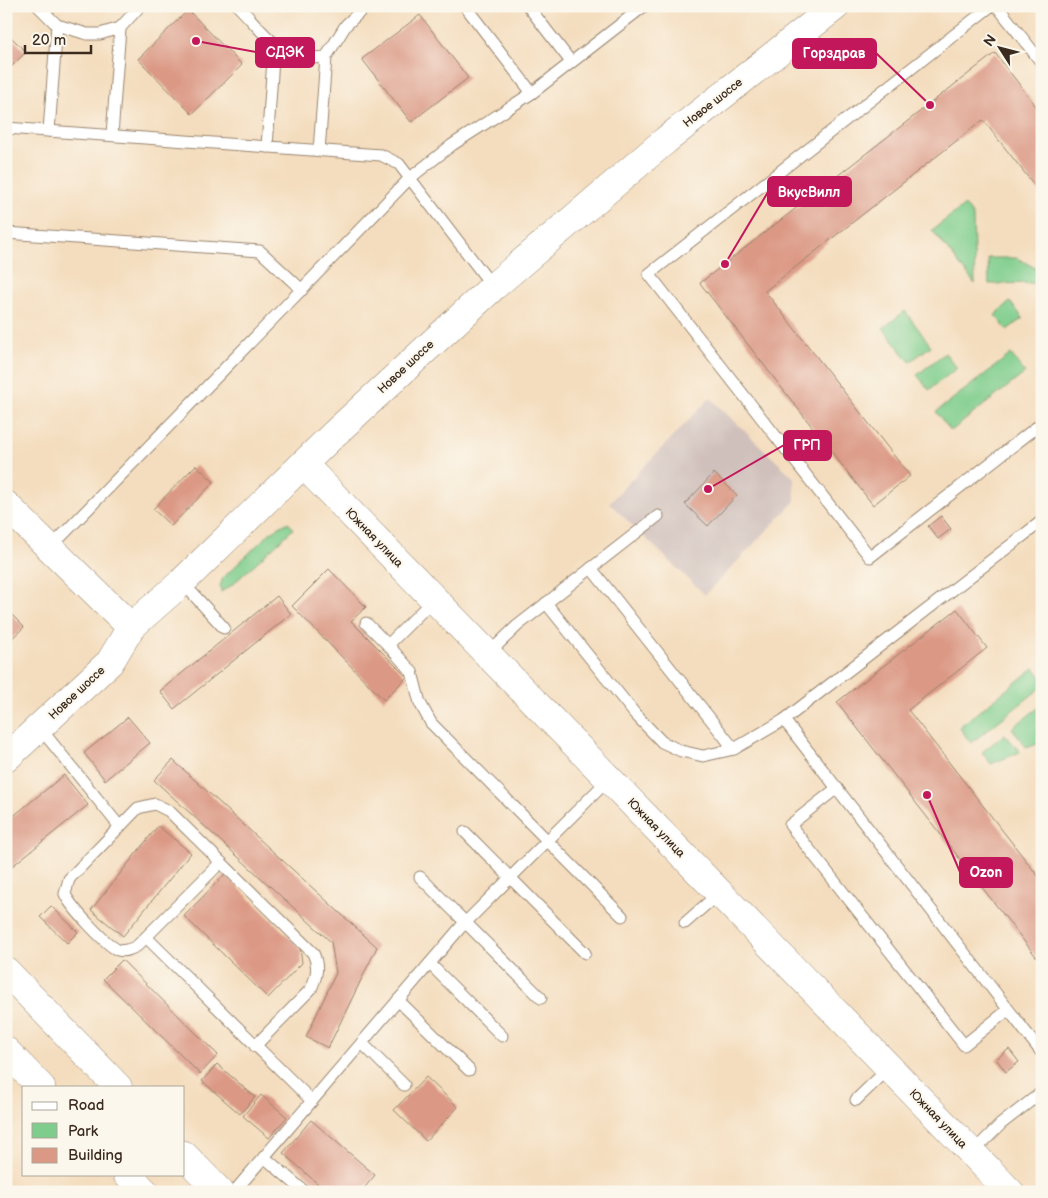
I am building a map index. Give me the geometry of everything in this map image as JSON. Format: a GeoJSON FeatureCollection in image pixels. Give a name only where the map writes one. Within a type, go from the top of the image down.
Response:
{"type":"FeatureCollection","features":[{"type":"Feature","properties":{"kind":"street","name":"Новое шоссе"},"geometry":{"type":"LineString","coordinates":[[9,750],[40,728],[110,662],[131,627],[182,582],[303,464],[493,287],[666,140],[836,6]]}},
{"type":"Feature","properties":{"kind":"street","name":"Южная улица"},"geometry":{"type":"LineString","coordinates":[[303,464],[1010,1192]]}},
{"type":"Feature","properties":{"kind":"street"},"geometry":{"type":"LineString","coordinates":[[6,505],[131,627]]}},
{"type":"Feature","properties":{"kind":"street"},"geometry":{"type":"LineString","coordinates":[[6,971],[117,1086]]}},
{"type":"Feature","properties":{"kind":"street"},"geometry":{"type":"LineString","coordinates":[[6,1051],[40,1086]]}},
{"type":"Feature","properties":{"kind":"street"},"geometry":{"type":"LineString","coordinates":[[185,1156],[220,1192]]}},
{"type":"Feature","properties":{"kind":"street"},"geometry":{"type":"LineString","coordinates":[[129,1176],[145,1192]]}},
{"type":"Feature","properties":{"kind":"lane"},"geometry":{"type":"LineString","coordinates":[[38,6],[56,24],[87,34],[100,34],[120,28],[140,6]]}},
{"type":"Feature","properties":{"kind":"lane"},"geometry":{"type":"LineString","coordinates":[[238,6],[274,44],[288,54],[301,58],[326,57]]}},
{"type":"Feature","properties":{"kind":"lane"},"geometry":{"type":"LineString","coordinates":[[319,151],[326,57],[346,26],[366,6]]}},
{"type":"Feature","properties":{"kind":"lane"},"geometry":{"type":"LineString","coordinates":[[465,6],[532,93]]}},
{"type":"Feature","properties":{"kind":"lane"},"geometry":{"type":"LineString","coordinates":[[528,6],[572,62]]}},
{"type":"Feature","properties":{"kind":"lane"},"geometry":{"type":"LineString","coordinates":[[50,548],[410,178],[452,145],[532,93],[644,6]]}},
{"type":"Feature","properties":{"kind":"lane"},"geometry":{"type":"LineString","coordinates":[[991,6],[649,274],[870,557],[1042,423]]}},
{"type":"Feature","properties":{"kind":"lane"},"geometry":{"type":"LineString","coordinates":[[997,6],[1042,63]]}},
{"type":"Feature","properties":{"kind":"lane"},"geometry":{"type":"LineString","coordinates":[[49,131],[56,24]]}},
{"type":"Feature","properties":{"kind":"lane"},"geometry":{"type":"LineString","coordinates":[[112,136],[120,28]]}},
{"type":"Feature","properties":{"kind":"lane"},"geometry":{"type":"LineString","coordinates":[[267,147],[274,44]]}},
{"type":"Feature","properties":{"kind":"lane"},"geometry":{"type":"LineString","coordinates":[[6,128],[381,155],[399,164],[493,287]]}},
{"type":"Feature","properties":{"kind":"lane"},"geometry":{"type":"LineString","coordinates":[[6,233],[260,251],[302,290]]}},
{"type":"Feature","properties":{"kind":"lane"},"geometry":{"type":"LineString","coordinates":[[488,654],[546,603],[658,516]]}},
{"type":"Feature","properties":{"kind":"lane"},"geometry":{"type":"LineString","coordinates":[[546,603],[636,714],[662,742],[681,751],[703,756],[734,748],[784,720],[1042,521]]}},
{"type":"Feature","properties":{"kind":"lane"},"geometry":{"type":"LineString","coordinates":[[591,568],[734,748]]}},
{"type":"Feature","properties":{"kind":"lane"},"geometry":{"type":"LineString","coordinates":[[182,582],[224,628]]}},
{"type":"Feature","properties":{"kind":"lane"},"geometry":{"type":"LineString","coordinates":[[388,645],[434,599]]}},
{"type":"Feature","properties":{"kind":"lane"},"geometry":{"type":"LineString","coordinates":[[366,622],[412,672],[420,703],[431,723],[622,916]]}},
{"type":"Feature","properties":{"kind":"lane"},"geometry":{"type":"LineString","coordinates":[[784,720],[1042,1053]]}},
{"type":"Feature","properties":{"kind":"lane"},"geometry":{"type":"LineString","coordinates":[[40,728],[120,827]]}},
{"type":"Feature","properties":{"kind":"lane"},"geometry":{"type":"LineString","coordinates":[[234,1192],[466,922],[609,779]]}},
{"type":"Feature","properties":{"kind":"lane"},"geometry":{"type":"LineString","coordinates":[[837,788],[790,825],[964,1045],[1008,1010]]}},
{"type":"Feature","properties":{"kind":"lane"},"geometry":{"type":"LineString","coordinates":[[221,862],[146,938],[137,946],[127,950],[119,950],[111,945],[74,909],[65,894],[68,879],[138,808],[147,804],[162,806],[221,862],[313,952],[317,961],[316,979],[311,989],[255,1046]]}},
{"type":"Feature","properties":{"kind":"lane"},"geometry":{"type":"LineString","coordinates":[[464,832],[585,953]]}},
{"type":"Feature","properties":{"kind":"lane"},"geometry":{"type":"LineString","coordinates":[[420,877],[541,998]]}},
{"type":"Feature","properties":{"kind":"lane"},"geometry":{"type":"LineString","coordinates":[[685,923],[719,893]]}},
{"type":"Feature","properties":{"kind":"lane"},"geometry":{"type":"LineString","coordinates":[[146,938],[312,1101]]}},
{"type":"Feature","properties":{"kind":"lane"},"geometry":{"type":"LineString","coordinates":[[430,964],[502,1036]]}},
{"type":"Feature","properties":{"kind":"lane"},"geometry":{"type":"LineString","coordinates":[[398,1000],[469,1070]]}},
{"type":"Feature","properties":{"kind":"lane"},"geometry":{"type":"LineString","coordinates":[[362,1043],[404,1085]]}},
{"type":"Feature","properties":{"kind":"lane"},"geometry":{"type":"LineString","coordinates":[[856,1100],[889,1068]]}},
{"type":"Feature","properties":{"kind":"lane"},"geometry":{"type":"LineString","coordinates":[[972,1153],[1001,1124],[1042,1092]]}},
{"type":"Feature","properties":{"kind":"lane"},"geometry":{"type":"LineString","coordinates":[[264,1157],[305,1192]]}},
{"type":"Feature","properties":{"kind":"shaded area"},"geometry":{"type":"Polygon","coordinates":[[[710,398],[794,478],[795,501],[705,595],[609,503],[710,398]]]}},
{"type":"Feature","properties":{"kind":"green space"},"geometry":{"type":"Polygon","coordinates":[[[965,205],[973,216],[975,284],[932,230],[965,205]]]}},
{"type":"Feature","properties":{"kind":"green space"},"geometry":{"type":"Polygon","coordinates":[[[988,258],[1017,258],[1037,269],[1037,283],[989,284],[988,258]]]}},
{"type":"Feature","properties":{"kind":"green space"},"geometry":{"type":"Polygon","coordinates":[[[1010,302],[1023,318],[1007,330],[995,315],[1010,302]]]}},
{"type":"Feature","properties":{"kind":"green space"},"geometry":{"type":"Polygon","coordinates":[[[905,311],[931,346],[910,362],[883,328],[905,311]]]}},
{"type":"Feature","properties":{"kind":"green space"},"geometry":{"type":"Polygon","coordinates":[[[945,353],[957,368],[929,390],[917,375],[945,353]]]}},
{"type":"Feature","properties":{"kind":"green space"},"geometry":{"type":"Polygon","coordinates":[[[1011,354],[1025,373],[951,431],[936,412],[1011,354]]]}},
{"type":"Feature","properties":{"kind":"green space"},"geometry":{"type":"Polygon","coordinates":[[[288,522],[293,529],[232,585],[221,592],[220,586],[223,578],[271,532],[288,522]]]}},
{"type":"Feature","properties":{"kind":"green space"},"geometry":{"type":"Polygon","coordinates":[[[1034,668],[1042,678],[1042,687],[971,743],[959,727],[1034,668]]]}},
{"type":"Feature","properties":{"kind":"green space"},"geometry":{"type":"Polygon","coordinates":[[[1042,705],[1042,742],[1027,748],[1012,728],[1042,705]]]}},
{"type":"Feature","properties":{"kind":"green space"},"geometry":{"type":"Polygon","coordinates":[[[1005,734],[1020,752],[991,764],[982,752],[1005,734]]]}},
{"type":"Feature","properties":{"kind":"building"},"geometry":{"type":"Polygon","coordinates":[[[188,10],[242,65],[192,114],[138,59],[188,10]]]}},
{"type":"Feature","properties":{"kind":"building"},"geometry":{"type":"Polygon","coordinates":[[[420,15],[468,78],[411,122],[362,59],[420,15]]]}},
{"type":"Feature","properties":{"kind":"building"},"geometry":{"type":"Polygon","coordinates":[[[6,32],[26,52],[6,72],[6,32]]]}},
{"type":"Feature","properties":{"kind":"building"},"geometry":{"type":"Polygon","coordinates":[[[995,53],[1042,114],[1042,195],[983,120],[765,291],[910,476],[873,505],[700,283],[995,53]]]}},
{"type":"Feature","properties":{"kind":"building"},"geometry":{"type":"Polygon","coordinates":[[[196,465],[214,482],[171,526],[153,509],[196,465]]]}},
{"type":"Feature","properties":{"kind":"building"},"geometry":{"type":"Polygon","coordinates":[[[714,473],[737,495],[708,526],[685,504],[714,473]]]}},
{"type":"Feature","properties":{"kind":"building"},"geometry":{"type":"Polygon","coordinates":[[[941,516],[951,529],[938,539],[928,526],[941,516]]]}},
{"type":"Feature","properties":{"kind":"building"},"geometry":{"type":"Polygon","coordinates":[[[329,569],[366,607],[351,621],[407,677],[384,700],[292,606],[329,569]]]}},
{"type":"Feature","properties":{"kind":"building"},"geometry":{"type":"Polygon","coordinates":[[[277,596],[291,614],[174,709],[160,691],[277,596]]]}},
{"type":"Feature","properties":{"kind":"building"},"geometry":{"type":"Polygon","coordinates":[[[6,609],[24,627],[6,644],[6,609]]]}},
{"type":"Feature","properties":{"kind":"building"},"geometry":{"type":"Polygon","coordinates":[[[957,609],[987,648],[908,710],[1042,881],[1042,964],[837,702],[957,609]]]}},
{"type":"Feature","properties":{"kind":"building"},"geometry":{"type":"Polygon","coordinates":[[[128,717],[150,743],[105,780],[84,753],[128,717]]]}},
{"type":"Feature","properties":{"kind":"building"},"geometry":{"type":"Polygon","coordinates":[[[173,760],[377,947],[328,1048],[306,1037],[336,973],[331,942],[154,780],[173,760]]]}},
{"type":"Feature","properties":{"kind":"building"},"geometry":{"type":"Polygon","coordinates":[[[64,775],[88,805],[6,871],[6,822],[64,775]]]}},
{"type":"Feature","properties":{"kind":"building"},"geometry":{"type":"Polygon","coordinates":[[[158,826],[191,853],[123,936],[91,910],[158,826]]]}},
{"type":"Feature","properties":{"kind":"building"},"geometry":{"type":"Polygon","coordinates":[[[225,874],[300,948],[302,963],[268,998],[184,916],[225,874]]]}},
{"type":"Feature","properties":{"kind":"building"},"geometry":{"type":"Polygon","coordinates":[[[51,906],[78,932],[67,943],[40,917],[51,906]]]}},
{"type":"Feature","properties":{"kind":"building"},"geometry":{"type":"Polygon","coordinates":[[[122,960],[218,1055],[200,1074],[103,979],[122,960]]]}},
{"type":"Feature","properties":{"kind":"building"},"geometry":{"type":"Polygon","coordinates":[[[1009,1049],[1019,1062],[1006,1072],[996,1059],[1009,1049]]]}},
{"type":"Feature","properties":{"kind":"building"},"geometry":{"type":"Polygon","coordinates":[[[217,1064],[255,1097],[240,1114],[202,1081],[217,1064]]]}},
{"type":"Feature","properties":{"kind":"building"},"geometry":{"type":"Polygon","coordinates":[[[426,1077],[458,1107],[426,1141],[394,1110],[426,1077]]]}},
{"type":"Feature","properties":{"kind":"building"},"geometry":{"type":"Polygon","coordinates":[[[261,1095],[287,1117],[269,1138],[243,1116],[261,1095]]]}},
{"type":"Feature","properties":{"kind":"building"},"geometry":{"type":"Polygon","coordinates":[[[311,1120],[375,1175],[361,1192],[327,1192],[283,1153],[311,1120]]]}},
{"type":"Feature","properties":{"kind":"place","name":"СДЭК"},"geometry":{"type":"Point","coordinates":[196,41]}},
{"type":"Feature","properties":{"kind":"place","name":"Горздрав"},"geometry":{"type":"Point","coordinates":[930,105]}},
{"type":"Feature","properties":{"kind":"place","name":"ВкусВилл"},"geometry":{"type":"Point","coordinates":[725,264]}},
{"type":"Feature","properties":{"kind":"place","name":"ГРП"},"geometry":{"type":"Point","coordinates":[708,489]}},
{"type":"Feature","properties":{"kind":"place","name":"Ozon"},"geometry":{"type":"Point","coordinates":[927,795]}}]}
